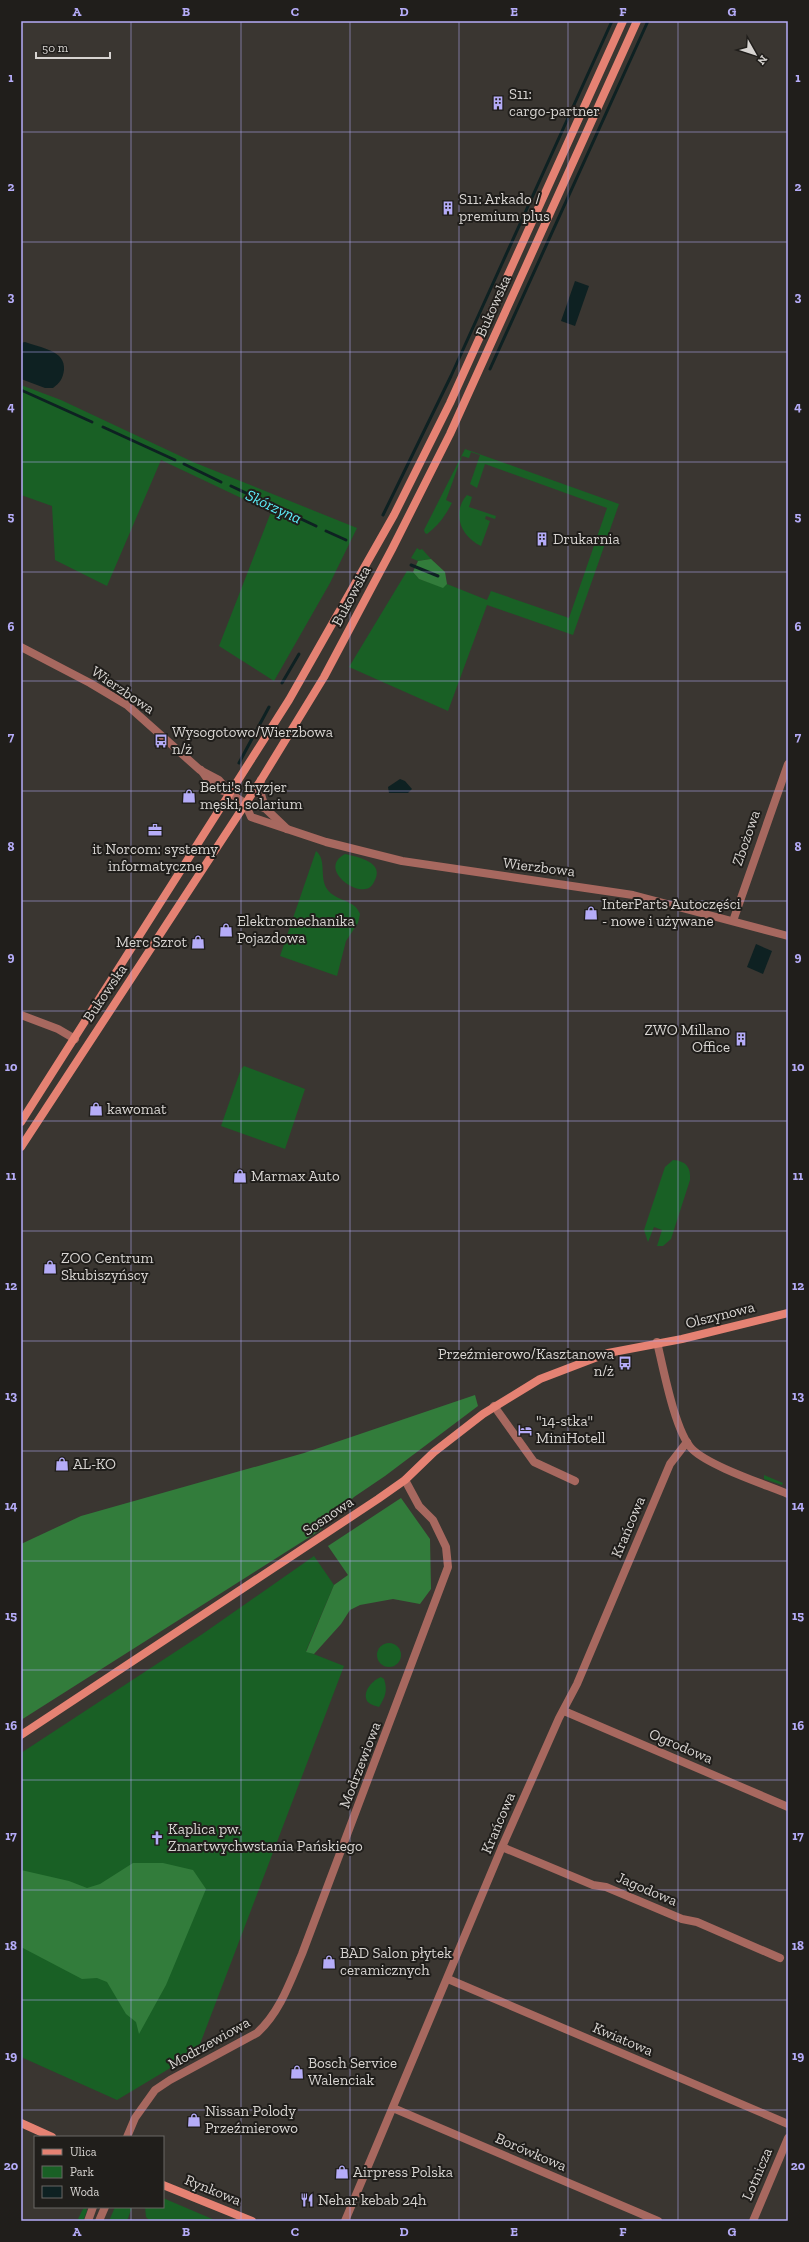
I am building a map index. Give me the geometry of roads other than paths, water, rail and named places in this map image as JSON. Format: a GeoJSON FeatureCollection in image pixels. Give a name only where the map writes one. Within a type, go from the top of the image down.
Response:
{"type":"FeatureCollection","features":[{"type":"Feature","properties":{"kind":"main road","name":"Bukowska"},"geometry":{"type":"LineString","coordinates":[[21,1122],[231,794],[313,660],[409,486],[450,403],[623,21]]}},
{"type":"Feature","properties":{"kind":"main road","name":"Bukowska"},"geometry":{"type":"LineString","coordinates":[[21,1147],[261,780],[324,677],[418,499],[456,421],[637,21]]}},
{"type":"Feature","properties":{"kind":"main road","name":"Olszynowa"},"geometry":{"type":"LineString","coordinates":[[657,1342],[682,1339],[788,1313]]}},
{"type":"Feature","properties":{"kind":"main road","name":"Sosnowa"},"geometry":{"type":"LineString","coordinates":[[21,1735],[263,1576],[405,1480],[434,1452],[494,1406],[540,1379],[592,1358],[657,1342]]}},
{"type":"Feature","properties":{"kind":"main road"},"geometry":{"type":"LineString","coordinates":[[21,2123],[50,2136]]}},
{"type":"Feature","properties":{"kind":"main road","name":"Rynkowa"},"geometry":{"type":"LineString","coordinates":[[164,2185],[252,2221]]}},
{"type":"Feature","properties":{"kind":"street","name":"Wierzbowa"},"geometry":{"type":"LineString","coordinates":[[21,647],[90,682],[122,702],[152,726],[200,770],[213,788],[231,794],[245,803],[264,808],[287,829]]}},
{"type":"Feature","properties":{"kind":"street","name":"Zbożowa"},"geometry":{"type":"LineString","coordinates":[[733,922],[788,764]]}},
{"type":"Feature","properties":{"kind":"street"},"geometry":{"type":"LineString","coordinates":[[261,780],[260,791],[264,808]]}},
{"type":"Feature","properties":{"kind":"street","name":"Wierzbowa"},"geometry":{"type":"LineString","coordinates":[[245,803],[251,817],[326,842],[402,862],[633,895],[788,936]]}},
{"type":"Feature","properties":{"kind":"street"},"geometry":{"type":"LineString","coordinates":[[21,1015],[58,1029],[75,1039]]}},
{"type":"Feature","properties":{"kind":"street"},"geometry":{"type":"LineString","coordinates":[[657,1342],[679,1424],[686,1442],[700,1455],[788,1494]]}},
{"type":"Feature","properties":{"kind":"street"},"geometry":{"type":"LineString","coordinates":[[494,1406],[534,1462],[575,1481]]}},
{"type":"Feature","properties":{"kind":"street","name":"Krańcowa"},"geometry":{"type":"LineString","coordinates":[[345,2221],[558,1718],[564,1711],[670,1464],[686,1442]]}},
{"type":"Feature","properties":{"kind":"street","name":"Modrzewiowa"},"geometry":{"type":"LineString","coordinates":[[127,2136],[138,2113],[155,2090],[170,2080],[257,2033],[269,2023],[280,2004],[302,1954],[356,1816],[448,1567],[446,1547],[433,1520],[419,1506],[405,1480]]}},
{"type":"Feature","properties":{"kind":"street","name":"Ogrodowa"},"geometry":{"type":"LineString","coordinates":[[564,1711],[788,1807]]}},
{"type":"Feature","properties":{"kind":"street","name":"Jagodowa"},"geometry":{"type":"LineString","coordinates":[[502,1848],[593,1886],[606,1887],[682,1919],[697,1922],[780,1958]]}},
{"type":"Feature","properties":{"kind":"street","name":"Kwiatowa"},"geometry":{"type":"LineString","coordinates":[[448,1980],[788,2124]]}},
{"type":"Feature","properties":{"kind":"street","name":"Borówkowa"},"geometry":{"type":"LineString","coordinates":[[393,2108],[658,2221]]}},
{"type":"Feature","properties":{"kind":"street","name":"Lotnicza"},"geometry":{"type":"LineString","coordinates":[[753,2221],[788,2138]]}},
{"type":"Feature","properties":{"kind":"street"},"geometry":{"type":"LineString","coordinates":[[88,2221],[93,2208]]}},
{"type":"Feature","properties":{"kind":"street"},"geometry":{"type":"LineString","coordinates":[[99,2221],[105,2208]]}},
{"type":"Feature","properties":{"kind":"water"},"geometry":{"type":"Polygon","coordinates":[[[575,281],[589,286],[575,326],[561,321],[575,281]]]}},
{"type":"Feature","properties":{"kind":"water"},"geometry":{"type":"Polygon","coordinates":[[[25,342],[51,351],[61,358],[64,363],[63,375],[61,380],[53,388],[45,388],[21,379],[21,343],[25,342]]]}},
{"type":"Feature","properties":{"kind":"water"},"geometry":{"type":"Polygon","coordinates":[[[400,779],[405,781],[412,789],[408,793],[389,793],[388,787],[400,779]]]}},
{"type":"Feature","properties":{"kind":"water"},"geometry":{"type":"Polygon","coordinates":[[[756,944],[772,951],[763,974],[747,967],[756,944]]]}},
{"type":"Feature","properties":{"kind":"waterway"},"geometry":{"type":"LineString","coordinates":[[383,515],[451,376],[612,21]]}},
{"type":"Feature","properties":{"kind":"waterway"},"geometry":{"type":"LineString","coordinates":[[490,369],[648,21]]}},
{"type":"Feature","properties":{"kind":"waterway","name":"Skórzyna"},"geometry":{"type":"LineString","coordinates":[[21,390],[92,422]]}},
{"type":"Feature","properties":{"kind":"waterway","name":"Skórzyna"},"geometry":{"type":"LineString","coordinates":[[103,427],[175,460]]}},
{"type":"Feature","properties":{"kind":"waterway","name":"Skórzyna"},"geometry":{"type":"LineString","coordinates":[[184,464],[221,482]]}},
{"type":"Feature","properties":{"kind":"waterway","name":"Skórzyna"},"geometry":{"type":"LineString","coordinates":[[231,486],[316,526]]}},
{"type":"Feature","properties":{"kind":"waterway","name":"Skórzyna"},"geometry":{"type":"LineString","coordinates":[[326,531],[346,540]]}},
{"type":"Feature","properties":{"kind":"waterway","name":"Skórzyna"},"geometry":{"type":"LineString","coordinates":[[411,565],[438,576]]}},
{"type":"Feature","properties":{"kind":"waterway"},"geometry":{"type":"LineString","coordinates":[[282,683],[299,654]]}},
{"type":"Feature","properties":{"kind":"waterway"},"geometry":{"type":"LineString","coordinates":[[239,763],[269,707]]}},
{"type":"Feature","properties":{"kind":"place","name":"S11: cargo-partner"},"geometry":{"type":"Point","coordinates":[498,103]}},
{"type":"Feature","properties":{"kind":"place","name":"S11: Arkado / premium plus"},"geometry":{"type":"Point","coordinates":[448,208]}},
{"type":"Feature","properties":{"kind":"place","name":"Drukarnia"},"geometry":{"type":"Point","coordinates":[542,539]}},
{"type":"Feature","properties":{"kind":"place","name":"Wysogotowo/Wierzbowa n/ż"},"geometry":{"type":"Point","coordinates":[161,741]}},
{"type":"Feature","properties":{"kind":"place","name":"Betti's fryzjer męski, solarium"},"geometry":{"type":"Point","coordinates":[189,796]}},
{"type":"Feature","properties":{"kind":"place","name":"it Norcom: systemy informatyczne"},"geometry":{"type":"Point","coordinates":[155,830]}},
{"type":"Feature","properties":{"kind":"place","name":"InterParts Autoczęści - nowe i używane"},"geometry":{"type":"Point","coordinates":[591,913]}},
{"type":"Feature","properties":{"kind":"place","name":"Elektromechanika Pojazdowa"},"geometry":{"type":"Point","coordinates":[226,930]}},
{"type":"Feature","properties":{"kind":"place","name":"Merc Szrot"},"geometry":{"type":"Point","coordinates":[198,942]}},
{"type":"Feature","properties":{"kind":"place","name":"ZWO Millano Office"},"geometry":{"type":"Point","coordinates":[741,1039]}},
{"type":"Feature","properties":{"kind":"place","name":"kawomat"},"geometry":{"type":"Point","coordinates":[96,1109]}},
{"type":"Feature","properties":{"kind":"place","name":"Marmax Auto"},"geometry":{"type":"Point","coordinates":[240,1176]}},
{"type":"Feature","properties":{"kind":"place","name":"ZOO Centrum Skubiszyńscy"},"geometry":{"type":"Point","coordinates":[50,1267]}},
{"type":"Feature","properties":{"kind":"place","name":"Przeźmierowo/Kasztanowa n/ż"},"geometry":{"type":"Point","coordinates":[625,1363]}},
{"type":"Feature","properties":{"kind":"place","name":"\"14-stka\" MiniHotell"},"geometry":{"type":"Point","coordinates":[525,1430]}},
{"type":"Feature","properties":{"kind":"place","name":"AL-KO"},"geometry":{"type":"Point","coordinates":[62,1464]}},
{"type":"Feature","properties":{"kind":"place","name":"Kaplica pw. Zmartwychwstania Pańskiego"},"geometry":{"type":"Point","coordinates":[157,1838]}},
{"type":"Feature","properties":{"kind":"place","name":"BAD Salon płytek ceramicznych"},"geometry":{"type":"Point","coordinates":[329,1962]}},
{"type":"Feature","properties":{"kind":"place","name":"Bosch Service Walenciak"},"geometry":{"type":"Point","coordinates":[297,2072]}},
{"type":"Feature","properties":{"kind":"place","name":"Nissan Polody Przeźmierowo"},"geometry":{"type":"Point","coordinates":[194,2120]}},
{"type":"Feature","properties":{"kind":"place","name":"Airpress Polska"},"geometry":{"type":"Point","coordinates":[342,2172]}},
{"type":"Feature","properties":{"kind":"place","name":"Nehar kebab 24h"},"geometry":{"type":"Point","coordinates":[307,2200]}}]}
